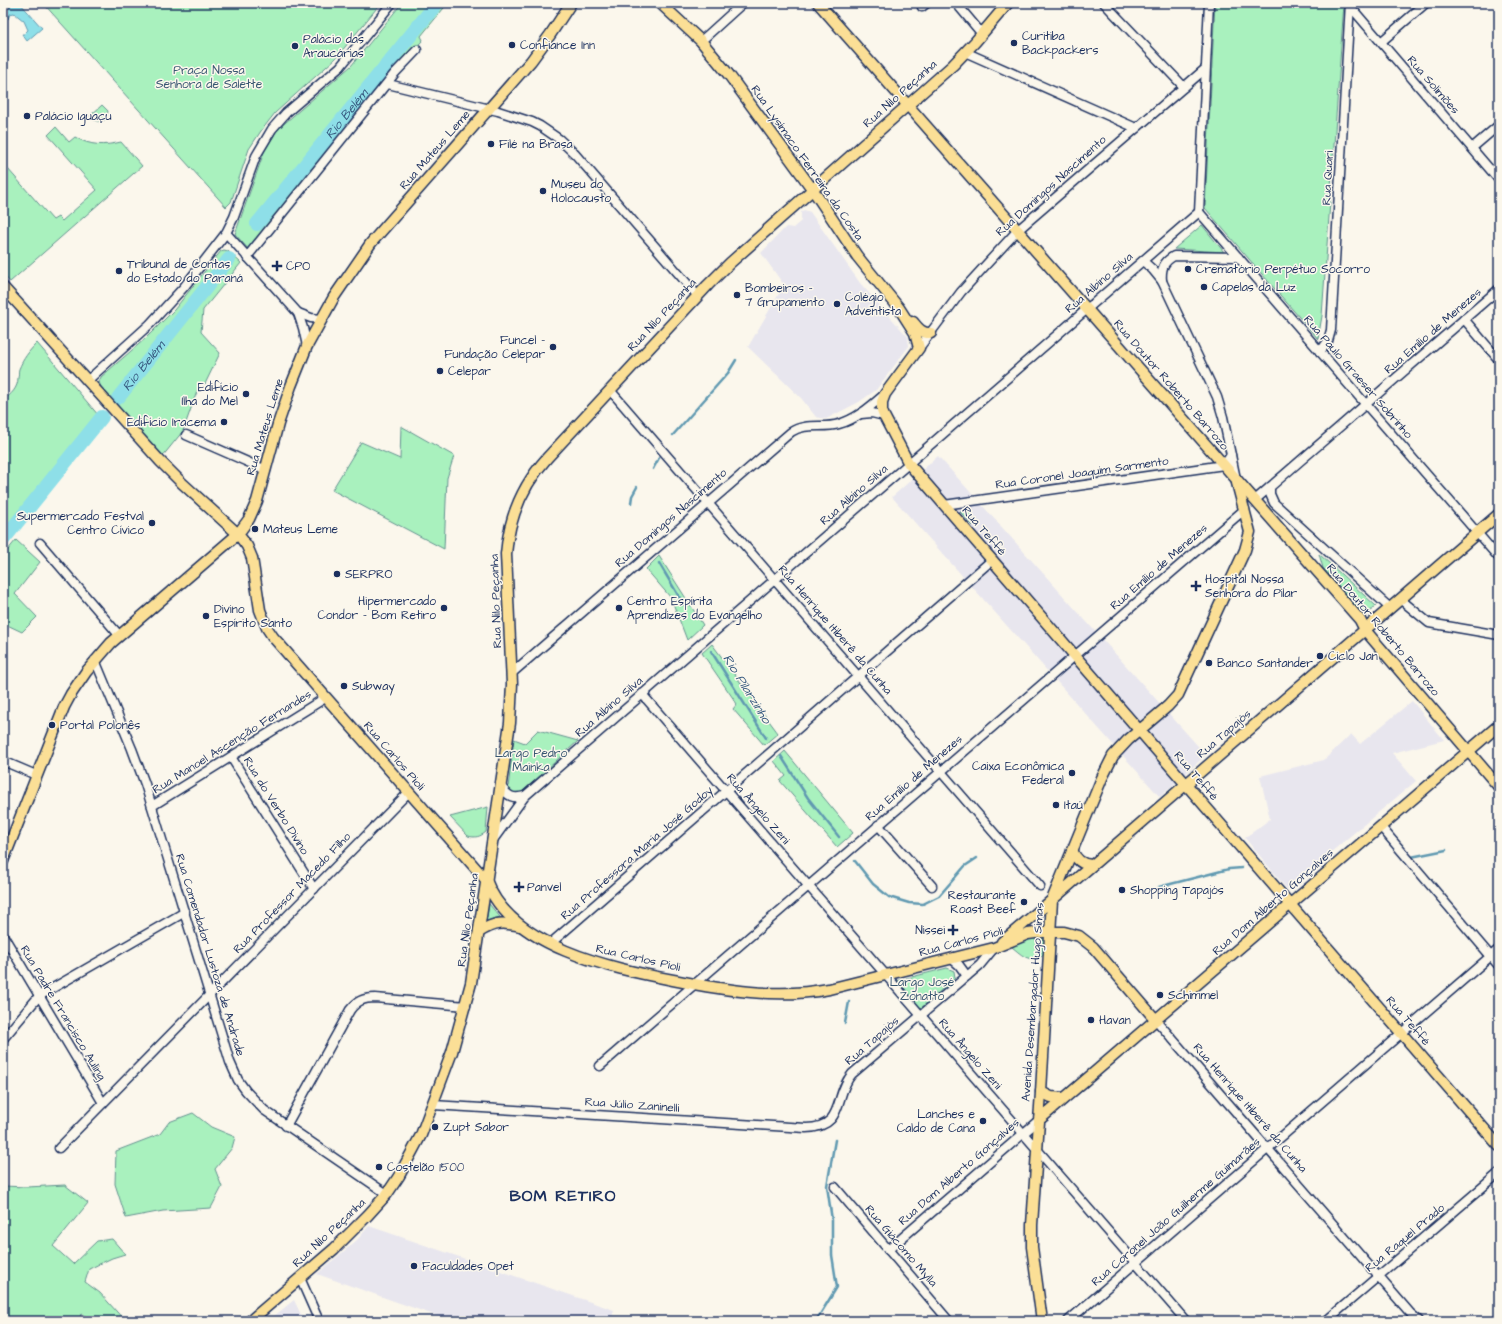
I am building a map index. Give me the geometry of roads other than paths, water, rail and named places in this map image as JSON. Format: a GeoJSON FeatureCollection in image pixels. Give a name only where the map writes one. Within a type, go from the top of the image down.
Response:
{"type":"FeatureCollection","features":[{"type":"Feature","properties":{"kind":"main road","name":"Rua Mateus Leme"},"geometry":{"type":"LineString","coordinates":[[3,861],[58,721],[71,694],[95,660],[119,635],[238,534],[254,510],[286,397],[307,346],[321,319],[346,278],[371,243],[540,49],[571,3]]}},
{"type":"Feature","properties":{"kind":"main road","name":"Rua Lysímaco Ferreira da Costa"},"geometry":{"type":"LineString","coordinates":[[660,3],[701,42],[728,75],[812,190],[857,256],[899,308],[915,333],[919,348]]}},
{"type":"Feature","properties":{"kind":"main road","name":"Rua Doutor Roberto Barrozo"},"geometry":{"type":"LineString","coordinates":[[818,3],[1360,620],[1365,630],[1499,787]]}},
{"type":"Feature","properties":{"kind":"main road","name":"Rua Nilo Peçanha"},"geometry":{"type":"LineString","coordinates":[[250,1321],[359,1226],[387,1194],[415,1147],[433,1105],[452,1052],[466,1006],[471,983],[510,723],[512,673],[506,554],[507,540],[512,517],[524,488],[538,468],[697,295],[730,263],[908,105],[965,52],[1008,3]]}},
{"type":"Feature","properties":{"kind":"main road","name":"Rua Carlos Pioli"},"geometry":{"type":"LineString","coordinates":[[3,287],[170,471],[238,534],[247,546],[252,558],[260,610],[267,628],[280,647],[486,880],[496,901],[522,926],[551,943],[583,958],[612,967],[694,984],[750,992],[802,993],[841,986],[886,975],[994,948],[1028,934],[1050,931]]}},
{"type":"Feature","properties":{"kind":"main road"},"geometry":{"type":"LineString","coordinates":[[899,308],[921,331],[931,333]]}},
{"type":"Feature","properties":{"kind":"main road","name":"Rua Domingos Nascimento"},"geometry":{"type":"LineString","coordinates":[[885,394],[919,348]]}},
{"type":"Feature","properties":{"kind":"main road"},"geometry":{"type":"LineString","coordinates":[[884,416],[881,407],[885,394]]}},
{"type":"Feature","properties":{"kind":"main road","name":"Rua Teffé"},"geometry":{"type":"LineString","coordinates":[[884,416],[908,464],[1499,1146]]}},
{"type":"Feature","properties":{"kind":"main road","name":"Avenida Desembargador Hugo Simas"},"geometry":{"type":"LineString","coordinates":[[1042,1321],[1032,1237],[1036,1149],[1041,1092],[1052,900],[1106,768],[1120,748],[1174,700],[1185,680],[1248,543],[1250,532],[1236,479]]}},
{"type":"Feature","properties":{"kind":"main road"},"geometry":{"type":"LineString","coordinates":[[1245,509],[1253,508],[1265,512]]}},
{"type":"Feature","properties":{"kind":"main road","name":"Rua Tapajós"},"geometry":{"type":"LineString","coordinates":[[994,948],[1052,900],[1499,514]]}},
{"type":"Feature","properties":{"kind":"main road","name":"Rua Dom Alberto Gonçalves"},"geometry":{"type":"LineString","coordinates":[[1039,1120],[1499,726]]}},
{"type":"Feature","properties":{"kind":"main road"},"geometry":{"type":"LineString","coordinates":[[1072,850],[1084,864],[1092,865]]}},
{"type":"Feature","properties":{"kind":"main road"},"geometry":{"type":"LineString","coordinates":[[479,932],[487,927],[502,923],[522,926]]}},
{"type":"Feature","properties":{"kind":"main road","name":"Rua Henrique Itiberê da Cunha"},"geometry":{"type":"LineString","coordinates":[[1050,931],[1072,933],[1093,946],[1156,1020]]}},
{"type":"Feature","properties":{"kind":"main road"},"geometry":{"type":"LineString","coordinates":[[1041,1092],[1051,1097],[1064,1098]]}},
{"type":"Feature","properties":{"kind":"street"},"geometry":{"type":"LineString","coordinates":[[87,381],[135,338],[163,310],[226,233],[234,217],[256,156],[272,129],[286,113],[340,66],[392,3]]}},
{"type":"Feature","properties":{"kind":"street"},"geometry":{"type":"LineString","coordinates":[[701,42],[743,3]]}},
{"type":"Feature","properties":{"kind":"street"},"geometry":{"type":"LineString","coordinates":[[956,3],[982,34]]}},
{"type":"Feature","properties":{"kind":"street"},"geometry":{"type":"LineString","coordinates":[[1104,3],[1184,87]]}},
{"type":"Feature","properties":{"kind":"street"},"geometry":{"type":"LineString","coordinates":[[1198,212],[1209,3]]}},
{"type":"Feature","properties":{"kind":"street"},"geometry":{"type":"LineString","coordinates":[[1381,42],[1426,3]]}},
{"type":"Feature","properties":{"kind":"street","name":"Rua Solimões"},"geometry":{"type":"LineString","coordinates":[[1350,5],[1499,180]]}},
{"type":"Feature","properties":{"kind":"street","name":"Rua Quari"},"geometry":{"type":"LineString","coordinates":[[1320,352],[1328,341],[1331,330],[1350,5]]}},
{"type":"Feature","properties":{"kind":"street"},"geometry":{"type":"LineString","coordinates":[[247,257],[417,50]]}},
{"type":"Feature","properties":{"kind":"street"},"geometry":{"type":"LineString","coordinates":[[965,52],[1136,128]]}},
{"type":"Feature","properties":{"kind":"street","name":"Rua Domingos Nascimento"},"geometry":{"type":"LineString","coordinates":[[919,348],[961,292],[1018,230],[1205,69]]}},
{"type":"Feature","properties":{"kind":"street"},"geometry":{"type":"LineString","coordinates":[[388,84],[488,109],[532,122],[550,132],[567,146],[697,295]]}},
{"type":"Feature","properties":{"kind":"street"},"geometry":{"type":"LineString","coordinates":[[1472,148],[1499,125]]}},
{"type":"Feature","properties":{"kind":"street","name":"Rua Paulo Graeser Sobrinho"},"geometry":{"type":"LineString","coordinates":[[1198,212],[1499,558]]}},
{"type":"Feature","properties":{"kind":"street","name":"Rua Albino Silva"},"geometry":{"type":"LineString","coordinates":[[493,840],[525,796],[1198,212]]}},
{"type":"Feature","properties":{"kind":"street"},"geometry":{"type":"LineString","coordinates":[[226,233],[298,313],[304,328],[307,346]]}},
{"type":"Feature","properties":{"kind":"street"},"geometry":{"type":"LineString","coordinates":[[1162,282],[1162,267],[1174,256],[1238,257]]}},
{"type":"Feature","properties":{"kind":"street","name":"Avenida Desembargador Hugo Simas"},"geometry":{"type":"LineString","coordinates":[[1142,261],[1153,270],[1162,282],[1217,397],[1223,417],[1236,479]]}},
{"type":"Feature","properties":{"kind":"street","name":"Rua Emílio de Menezes"},"geometry":{"type":"LineString","coordinates":[[1255,500],[1499,289]]}},
{"type":"Feature","properties":{"kind":"street"},"geometry":{"type":"LineString","coordinates":[[298,313],[311,318],[321,319]]}},
{"type":"Feature","properties":{"kind":"street"},"geometry":{"type":"LineString","coordinates":[[1464,319],[1499,360]]}},
{"type":"Feature","properties":{"kind":"street","name":"Rua Henrique Itiberê da Cunha"},"geometry":{"type":"LineString","coordinates":[[610,390],[1040,886]]}},
{"type":"Feature","properties":{"kind":"street","name":"Rua Domingos Nascimento"},"geometry":{"type":"LineString","coordinates":[[512,673],[796,428],[807,426],[838,425],[861,414],[885,394]]}},
{"type":"Feature","properties":{"kind":"street","name":"Rua Domingos Nascimento"},"geometry":{"type":"LineString","coordinates":[[861,414],[872,413],[884,416]]}},
{"type":"Feature","properties":{"kind":"street"},"geometry":{"type":"LineString","coordinates":[[186,435],[266,470]]}},
{"type":"Feature","properties":{"kind":"street"},"geometry":{"type":"LineString","coordinates":[[1224,465],[1231,455]]}},
{"type":"Feature","properties":{"kind":"street","name":"Rua Coronel Joaquim Sarmento"},"geometry":{"type":"LineString","coordinates":[[944,505],[1224,465]]}},
{"type":"Feature","properties":{"kind":"street"},"geometry":{"type":"LineString","coordinates":[[1270,487],[1270,494],[1274,503],[1390,608]]}},
{"type":"Feature","properties":{"kind":"street","name":"Rua Emílio de Menezes"},"geometry":{"type":"LineString","coordinates":[[600,1066],[1245,509]]}},
{"type":"Feature","properties":{"kind":"street"},"geometry":{"type":"LineString","coordinates":[[40,542],[119,635]]}},
{"type":"Feature","properties":{"kind":"street","name":"Rua Professora Maria José Godoy"},"geometry":{"type":"LineString","coordinates":[[551,943],[992,560]]}},
{"type":"Feature","properties":{"kind":"street"},"geometry":{"type":"LineString","coordinates":[[1400,599],[1429,623],[1499,635]]}},
{"type":"Feature","properties":{"kind":"street","name":"Rua Comendador Lustoza de Andrade"},"geometry":{"type":"LineString","coordinates":[[95,660],[132,748],[152,806],[230,1062],[238,1080],[255,1101],[286,1126],[387,1194]]}},
{"type":"Feature","properties":{"kind":"street","name":"Rua Ângelo Zeni"},"geometry":{"type":"LineString","coordinates":[[642,694],[1186,1321]]}},
{"type":"Feature","properties":{"kind":"street","name":"Rua Manoel Ascenção Fernandes"},"geometry":{"type":"LineString","coordinates":[[152,806],[325,698]]}},
{"type":"Feature","properties":{"kind":"street","name":"Rua do Verbo Divino"},"geometry":{"type":"LineString","coordinates":[[231,757],[314,889]]}},
{"type":"Feature","properties":{"kind":"street"},"geometry":{"type":"LineString","coordinates":[[3,761],[36,775]]}},
{"type":"Feature","properties":{"kind":"street"},"geometry":{"type":"LineString","coordinates":[[501,786],[506,794],[511,798],[525,796]]}},
{"type":"Feature","properties":{"kind":"street","name":"Rua Professor Macedo Filho"},"geometry":{"type":"LineString","coordinates":[[59,1148],[409,792]]}},
{"type":"Feature","properties":{"kind":"street"},"geometry":{"type":"LineString","coordinates":[[878,825],[932,886]]}},
{"type":"Feature","properties":{"kind":"street"},"geometry":{"type":"LineString","coordinates":[[1381,827],[1499,966]]}},
{"type":"Feature","properties":{"kind":"street"},"geometry":{"type":"LineString","coordinates":[[3,1039],[39,996],[185,912]]}},
{"type":"Feature","properties":{"kind":"street","name":"Rua Padre Francisco Auling"},"geometry":{"type":"LineString","coordinates":[[3,935],[103,1103]]}},
{"type":"Feature","properties":{"kind":"street","name":"Rua Tapajós"},"geometry":{"type":"LineString","coordinates":[[828,1121],[837,1111],[843,1088],[852,1074],[968,976],[980,965],[994,948]]}},
{"type":"Feature","properties":{"kind":"street","name":"Rua Coronel João Guilherme Guimarães"},"geometry":{"type":"LineString","coordinates":[[1068,1321],[1499,949]]}},
{"type":"Feature","properties":{"kind":"street"},"geometry":{"type":"LineString","coordinates":[[951,958],[968,976]]}},
{"type":"Feature","properties":{"kind":"street"},"geometry":{"type":"LineString","coordinates":[[286,1126],[350,1010],[360,1000],[375,998],[466,1006]]}},
{"type":"Feature","properties":{"kind":"street","name":"Rua Henrique Itiberê da Cunha"},"geometry":{"type":"LineString","coordinates":[[1156,1020],[1411,1314],[1419,1321]]}},
{"type":"Feature","properties":{"kind":"street","name":"Rua Júlio Zaninelli"},"geometry":{"type":"LineString","coordinates":[[433,1105],[806,1128],[819,1127],[828,1121]]}},
{"type":"Feature","properties":{"kind":"street","name":"Rua Dom Alberto Gonçalves"},"geometry":{"type":"LineString","coordinates":[[888,1250],[1039,1120]]}},
{"type":"Feature","properties":{"kind":"street","name":"Rua Raquel Prado"},"geometry":{"type":"LineString","coordinates":[[1326,1321],[1499,1173]]}},
{"type":"Feature","properties":{"kind":"street","name":"Rua Giácomo Mylla"},"geometry":{"type":"LineString","coordinates":[[835,1187],[949,1321]]}},
{"type":"Feature","properties":{"kind":"street"},"geometry":{"type":"LineString","coordinates":[[300,1278],[319,1321]]}},
{"type":"Feature","properties":{"kind":"water"},"geometry":{"type":"Polygon","coordinates":[[[14,3],[20,3],[42,28],[27,41],[22,34],[28,30],[24,21],[14,13],[10,14],[8,19],[3,13],[14,3]]]}},
{"type":"Feature","properties":{"kind":"waterway","name":"Rio Belém"},"geometry":{"type":"LineString","coordinates":[[257,224],[437,3]]}},
{"type":"Feature","properties":{"kind":"waterway","name":"Rio Belém"},"geometry":{"type":"LineString","coordinates":[[118,398],[229,259]]}},
{"type":"Feature","properties":{"kind":"waterway","name":"Rio Pilarzinho"},"geometry":{"type":"LineString","coordinates":[[673,435],[728,373],[736,360]]}},
{"type":"Feature","properties":{"kind":"waterway","name":"Rio Belém"},"geometry":{"type":"LineString","coordinates":[[3,540],[102,417]]}},
{"type":"Feature","properties":{"kind":"waterway","name":"Rio Pilarzinho"},"geometry":{"type":"LineString","coordinates":[[653,469],[659,458]]}},
{"type":"Feature","properties":{"kind":"waterway","name":"Rio Pilarzinho"},"geometry":{"type":"LineString","coordinates":[[631,503],[632,496],[637,487]]}},
{"type":"Feature","properties":{"kind":"waterway","name":"Rio Pilarzinho"},"geometry":{"type":"LineString","coordinates":[[659,563],[684,605]]}},
{"type":"Feature","properties":{"kind":"waterway","name":"Rio Pilarzinho"},"geometry":{"type":"LineString","coordinates":[[711,651],[766,738]]}},
{"type":"Feature","properties":{"kind":"waterway","name":"Rio Pilarzinho"},"geometry":{"type":"LineString","coordinates":[[781,756],[808,798],[839,837]]}},
{"type":"Feature","properties":{"kind":"waterway","name":"Rio Pilarzinho"},"geometry":{"type":"LineString","coordinates":[[1411,857],[1446,850]]}},
{"type":"Feature","properties":{"kind":"waterway","name":"Rio Pilarzinho"},"geometry":{"type":"LineString","coordinates":[[855,861],[873,884],[889,897],[909,903],[923,904],[939,896],[965,866],[977,858]]}},
{"type":"Feature","properties":{"kind":"waterway","name":"Rio Pilarzinho"},"geometry":{"type":"LineString","coordinates":[[1159,887],[1229,869],[1242,868]]}},
{"type":"Feature","properties":{"kind":"waterway"},"geometry":{"type":"LineString","coordinates":[[845,1023],[849,1002]]}},
{"type":"Feature","properties":{"kind":"waterway"},"geometry":{"type":"LineString","coordinates":[[816,1321],[837,1287],[832,1255],[832,1220],[827,1186],[835,1140]]}},
{"type":"Feature","properties":{"kind":"place","name":"Curitiba Backpackers"},"geometry":{"type":"Point","coordinates":[1014,43]}},
{"type":"Feature","properties":{"kind":"place","name":"Confiance Inn"},"geometry":{"type":"Point","coordinates":[512,45]}},
{"type":"Feature","properties":{"kind":"place","name":"Palácio das Araucárias"},"geometry":{"type":"Point","coordinates":[295,46]}},
{"type":"Feature","properties":{"kind":"place","name":"Palácio Iguaçu"},"geometry":{"type":"Point","coordinates":[27,116]}},
{"type":"Feature","properties":{"kind":"place","name":"Filé na Brasa"},"geometry":{"type":"Point","coordinates":[491,144]}},
{"type":"Feature","properties":{"kind":"place","name":"Museu do Holocausto"},"geometry":{"type":"Point","coordinates":[543,191]}},
{"type":"Feature","properties":{"kind":"place","name":"CPO"},"geometry":{"type":"Point","coordinates":[277,266]}},
{"type":"Feature","properties":{"kind":"place","name":"Crematório Perpétuo Socorro"},"geometry":{"type":"Point","coordinates":[1188,269]}},
{"type":"Feature","properties":{"kind":"place","name":"Tribunal de Contas do Estado do Paraná"},"geometry":{"type":"Point","coordinates":[119,271]}},
{"type":"Feature","properties":{"kind":"place","name":"Capelas da Luz"},"geometry":{"type":"Point","coordinates":[1204,287]}},
{"type":"Feature","properties":{"kind":"place","name":"Bombeiros - 7 Grupamento"},"geometry":{"type":"Point","coordinates":[737,295]}},
{"type":"Feature","properties":{"kind":"place","name":"Colégio Adventista"},"geometry":{"type":"Point","coordinates":[837,304]}},
{"type":"Feature","properties":{"kind":"place","name":"Funcel - Fundação Celepar"},"geometry":{"type":"Point","coordinates":[553,347]}},
{"type":"Feature","properties":{"kind":"place","name":"Celepar"},"geometry":{"type":"Point","coordinates":[440,371]}},
{"type":"Feature","properties":{"kind":"place","name":"Edifício Ilha do Mel"},"geometry":{"type":"Point","coordinates":[246,394]}},
{"type":"Feature","properties":{"kind":"place","name":"Edifício Iracema"},"geometry":{"type":"Point","coordinates":[224,422]}},
{"type":"Feature","properties":{"kind":"place","name":"Supermercado Festval Centro Cívico"},"geometry":{"type":"Point","coordinates":[152,523]}},
{"type":"Feature","properties":{"kind":"place","name":"Mateus Leme"},"geometry":{"type":"Point","coordinates":[255,529]}},
{"type":"Feature","properties":{"kind":"place","name":"SERPRO"},"geometry":{"type":"Point","coordinates":[337,574]}},
{"type":"Feature","properties":{"kind":"place","name":"Hospital Nossa Senhora do Pilar"},"geometry":{"type":"Point","coordinates":[1196,586]}},
{"type":"Feature","properties":{"kind":"place","name":"Hipermercado Condor - Bom Retiro"},"geometry":{"type":"Point","coordinates":[444,608]}},
{"type":"Feature","properties":{"kind":"place","name":"Centro Espírita Aprendizes do Evangelho"},"geometry":{"type":"Point","coordinates":[619,608]}},
{"type":"Feature","properties":{"kind":"place","name":"Divino Espírito Santo"},"geometry":{"type":"Point","coordinates":[206,616]}},
{"type":"Feature","properties":{"kind":"place","name":"Ciclo Jan"},"geometry":{"type":"Point","coordinates":[1320,656]}},
{"type":"Feature","properties":{"kind":"place","name":"Banco Santander"},"geometry":{"type":"Point","coordinates":[1209,663]}},
{"type":"Feature","properties":{"kind":"place","name":"Subway"},"geometry":{"type":"Point","coordinates":[344,686]}},
{"type":"Feature","properties":{"kind":"place","name":"Portal Polonês"},"geometry":{"type":"Point","coordinates":[52,725]}},
{"type":"Feature","properties":{"kind":"place","name":"Caixa Econômica Federal"},"geometry":{"type":"Point","coordinates":[1072,773]}},
{"type":"Feature","properties":{"kind":"place","name":"Itaú"},"geometry":{"type":"Point","coordinates":[1056,805]}},
{"type":"Feature","properties":{"kind":"place","name":"Panvel"},"geometry":{"type":"Point","coordinates":[519,887]}},
{"type":"Feature","properties":{"kind":"place","name":"Shopping Tapajós"},"geometry":{"type":"Point","coordinates":[1122,890]}},
{"type":"Feature","properties":{"kind":"place","name":"Restaurante Roast Beef"},"geometry":{"type":"Point","coordinates":[1024,902]}},
{"type":"Feature","properties":{"kind":"place","name":"Nissei"},"geometry":{"type":"Point","coordinates":[953,930]}},
{"type":"Feature","properties":{"kind":"place","name":"Schimmel"},"geometry":{"type":"Point","coordinates":[1160,995]}},
{"type":"Feature","properties":{"kind":"place","name":"Havan"},"geometry":{"type":"Point","coordinates":[1091,1020]}},
{"type":"Feature","properties":{"kind":"place","name":"Lanches e Caldo de Cana"},"geometry":{"type":"Point","coordinates":[983,1121]}},
{"type":"Feature","properties":{"kind":"place","name":"Zupt Sabor"},"geometry":{"type":"Point","coordinates":[435,1127]}},
{"type":"Feature","properties":{"kind":"place","name":"Costelão 1500"},"geometry":{"type":"Point","coordinates":[379,1167]}},
{"type":"Feature","properties":{"kind":"place","name":"Faculdades Opet"},"geometry":{"type":"Point","coordinates":[414,1266]}},
{"type":"Feature","properties":{"kind":"district","name":"BOM RETIRO"},"geometry":{"type":"Point","coordinates":[563,1196]}},
{"type":"Feature","properties":{"kind":"park label","name":"Praça Nossa Senhora de Salette"},"geometry":{"type":"Point","coordinates":[209,77]}},
{"type":"Feature","properties":{"kind":"park label","name":"Largo Pedro Mainka"},"geometry":{"type":"Point","coordinates":[531,760]}},
{"type":"Feature","properties":{"kind":"park label","name":"Largo José Zonatto"},"geometry":{"type":"Point","coordinates":[922,989]}}]}
